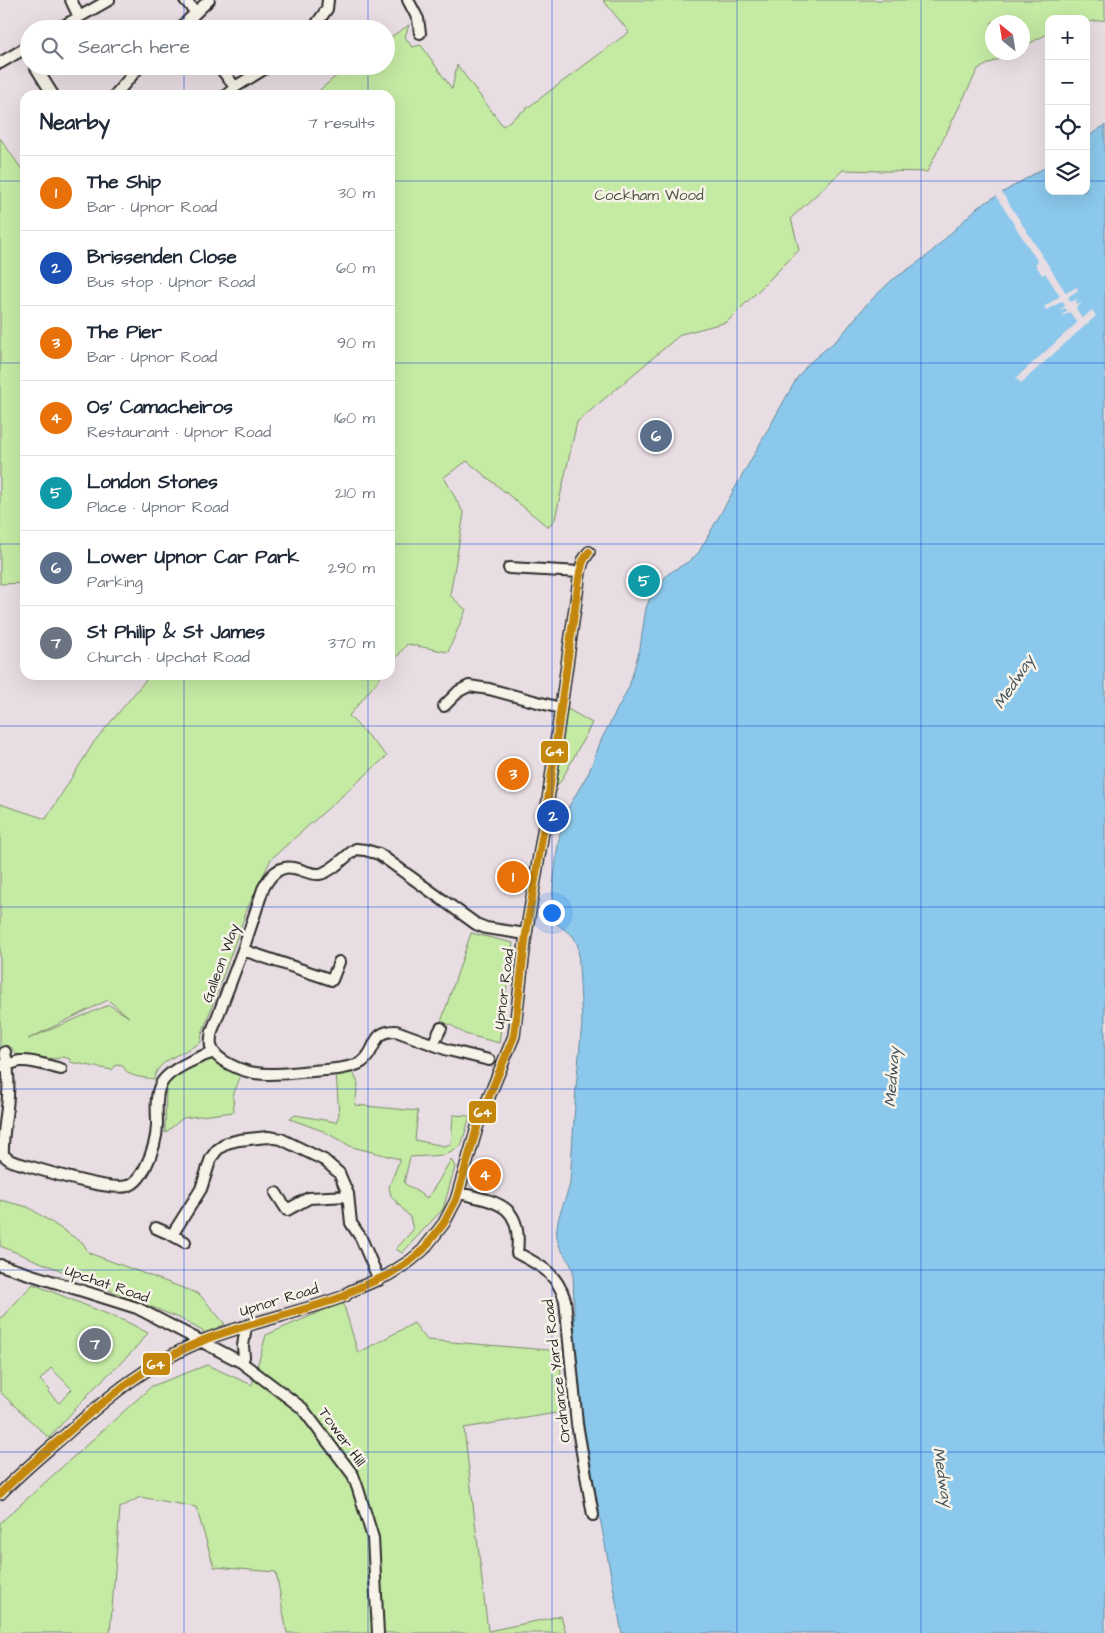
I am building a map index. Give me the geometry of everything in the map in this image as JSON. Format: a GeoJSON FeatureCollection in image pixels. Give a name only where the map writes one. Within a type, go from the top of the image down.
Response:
{"type":"FeatureCollection","features":[{"type":"Feature","properties":{"kind":"street"},"geometry":{"type":"LineString","coordinates":[[71,0],[79,16]]}},
{"type":"Feature","properties":{"kind":"street"},"geometry":{"type":"LineString","coordinates":[[73,20],[109,0]]}},
{"type":"Feature","properties":{"kind":"street"},"geometry":{"type":"LineString","coordinates":[[185,0],[196,12]]}},
{"type":"Feature","properties":{"kind":"street"},"geometry":{"type":"LineString","coordinates":[[189,20],[209,0]]}},
{"type":"Feature","properties":{"kind":"street"},"geometry":{"type":"LineString","coordinates":[[319,20],[327,9],[328,0]]}},
{"type":"Feature","properties":{"kind":"street"},"geometry":{"type":"LineString","coordinates":[[408,0],[418,18],[420,33]]}},
{"type":"Feature","properties":{"kind":"street"},"geometry":{"type":"LineString","coordinates":[[0,63],[20,53]]}},
{"type":"Feature","properties":{"kind":"street"},"geometry":{"type":"LineString","coordinates":[[40,75],[50,90]]}},
{"type":"Feature","properties":{"kind":"street"},"geometry":{"type":"LineString","coordinates":[[119,90],[132,75]]}},
{"type":"Feature","properties":{"kind":"street"},"geometry":{"type":"LineString","coordinates":[[227,75],[236,87]]}},
{"type":"Feature","properties":{"kind":"street"},"geometry":{"type":"LineString","coordinates":[[233,90],[255,75]]}},
{"type":"Feature","properties":{"kind":"street","name":"Upnor Road"},"geometry":{"type":"LineString","coordinates":[[0,1494],[100,1404],[142,1372],[165,1358],[201,1342],[246,1326],[339,1299],[379,1280],[400,1268],[419,1253],[443,1225],[459,1193],[479,1121],[514,1036],[526,934],[546,814],[580,572],[583,561],[589,552]]}},
{"type":"Feature","properties":{"kind":"street"},"geometry":{"type":"LineString","coordinates":[[509,568],[580,572]]}},
{"type":"Feature","properties":{"kind":"street"},"geometry":{"type":"LineString","coordinates":[[444,706],[459,691],[469,686],[489,689],[560,708]]}},
{"type":"Feature","properties":{"kind":"street","name":"Galleon Way"},"geometry":{"type":"LineString","coordinates":[[214,1052],[211,1041],[212,1031],[243,950],[263,889],[267,880],[281,868],[292,868],[320,874],[331,869],[356,849],[365,850],[379,854],[479,926],[526,934]]}},
{"type":"Feature","properties":{"kind":"street"},"geometry":{"type":"LineString","coordinates":[[243,950],[332,980],[339,962]]}},
{"type":"Feature","properties":{"kind":"street"},"geometry":{"type":"LineString","coordinates":[[433,1044],[440,1028]]}},
{"type":"Feature","properties":{"kind":"street"},"geometry":{"type":"LineString","coordinates":[[5,1052],[4,1066],[8,1095],[1,1156],[11,1161],[78,1180],[126,1187],[136,1181],[142,1174],[156,1143],[160,1085],[166,1077],[198,1057],[214,1052],[219,1058],[232,1065],[255,1073],[328,1070],[362,1062],[380,1035],[388,1031],[396,1031],[461,1054],[490,1060]]}},
{"type":"Feature","properties":{"kind":"street"},"geometry":{"type":"LineString","coordinates":[[4,1066],[18,1061],[62,1069]]}},
{"type":"Feature","properties":{"kind":"street"},"geometry":{"type":"LineString","coordinates":[[172,1235],[201,1189],[211,1158],[218,1150],[227,1144],[240,1140],[268,1137],[281,1139],[324,1160],[335,1168],[342,1177],[348,1196],[351,1223],[361,1238],[379,1280]]}},
{"type":"Feature","properties":{"kind":"street"},"geometry":{"type":"LineString","coordinates":[[276,1193],[287,1210],[309,1198],[348,1196]]}},
{"type":"Feature","properties":{"kind":"street","name":"Ordnance Yard Road"},"geometry":{"type":"LineString","coordinates":[[459,1193],[494,1203],[509,1211],[516,1225],[518,1239],[516,1253],[544,1268],[561,1286],[565,1300],[577,1424],[593,1515]]}},
{"type":"Feature","properties":{"kind":"street"},"geometry":{"type":"LineString","coordinates":[[156,1228],[185,1242]]}},
{"type":"Feature","properties":{"kind":"street","name":"Upchat Road"},"geometry":{"type":"LineString","coordinates":[[0,1265],[137,1308],[201,1342]]}},
{"type":"Feature","properties":{"kind":"street"},"geometry":{"type":"LineString","coordinates":[[241,1362],[244,1357],[243,1346],[246,1326]]}},
{"type":"Feature","properties":{"kind":"street","name":"Tower Hill"},"geometry":{"type":"LineString","coordinates":[[201,1342],[241,1362],[302,1408],[353,1475],[373,1538],[378,1633]]}},
{"type":"Feature","properties":{"kind":"green space","name":"Cockham Wood"},"geometry":{"type":"Polygon","coordinates":[[[603,0],[1105,0],[1105,20],[1090,22],[1090,15],[1045,15],[1045,35],[1030,43],[1030,15],[985,15],[985,60],[997,60],[978,69],[927,172],[843,170],[791,218],[799,250],[727,322],[681,334],[577,422],[555,519],[548,527],[467,461],[444,477],[464,514],[450,595],[466,610],[448,652],[407,644],[395,660],[395,90],[320,90],[337,75],[395,75],[395,34],[409,25],[405,37],[412,47],[421,45],[452,89],[457,65],[503,126],[629,32],[603,0]]]}},
{"type":"Feature","properties":{"kind":"green space"},"geometry":{"type":"Polygon","coordinates":[[[0,138],[20,167],[20,583],[0,584],[0,138]]]}},
{"type":"Feature","properties":{"kind":"green space"},"geometry":{"type":"Polygon","coordinates":[[[146,680],[378,680],[349,716],[387,756],[271,859],[248,907],[202,1034],[201,1042],[166,1061],[156,1072],[154,1079],[132,1075],[123,1066],[116,1065],[112,1070],[70,1062],[70,1059],[63,1057],[55,1059],[16,1054],[11,1047],[0,1049],[0,804],[46,819],[94,742],[146,680]],[[108,1000],[28,1039],[109,1005],[129,1017],[108,1000]]]}},
{"type":"Feature","properties":{"kind":"green space"},"geometry":{"type":"Polygon","coordinates":[[[566,708],[592,723],[561,781],[553,789],[566,708]]]}},
{"type":"Feature","properties":{"kind":"green space"},"geometry":{"type":"Polygon","coordinates":[[[471,933],[513,943],[499,1043],[465,1034],[451,1025],[441,1022],[471,933]]]}},
{"type":"Feature","properties":{"kind":"green space"},"geometry":{"type":"Polygon","coordinates":[[[208,1058],[212,1058],[227,1068],[242,1072],[233,1096],[234,1112],[183,1118],[165,1133],[166,1087],[171,1078],[208,1058]]]}},
{"type":"Feature","properties":{"kind":"green space"},"geometry":{"type":"Polygon","coordinates":[[[352,1070],[358,1083],[355,1105],[418,1111],[415,1140],[444,1146],[451,1144],[453,1115],[470,1116],[461,1146],[444,1155],[410,1157],[404,1183],[427,1198],[451,1159],[455,1167],[443,1209],[402,1253],[396,1249],[413,1230],[410,1217],[391,1196],[389,1187],[400,1159],[352,1147],[323,1131],[290,1119],[295,1115],[336,1122],[339,1115],[336,1073],[352,1070]]]}},
{"type":"Feature","properties":{"kind":"green space"},"geometry":{"type":"Polygon","coordinates":[[[0,1200],[28,1207],[83,1243],[89,1253],[199,1294],[225,1324],[206,1333],[179,1318],[0,1246],[0,1200]]]}},
{"type":"Feature","properties":{"kind":"green space"},"geometry":{"type":"Polygon","coordinates":[[[33,1284],[127,1322],[148,1333],[131,1353],[94,1388],[49,1438],[0,1392],[0,1319],[33,1284]],[[51,1368],[40,1380],[59,1403],[72,1389],[51,1368]]]}},
{"type":"Feature","properties":{"kind":"green space"},"geometry":{"type":"Polygon","coordinates":[[[343,1302],[358,1353],[414,1323],[427,1340],[560,1351],[562,1412],[464,1428],[488,1631],[561,1616],[566,1633],[287,1633],[276,1572],[214,1567],[196,1507],[140,1497],[120,1508],[110,1633],[0,1633],[0,1523],[152,1386],[207,1365],[252,1385],[266,1335],[343,1302]]]}},
{"type":"Feature","properties":{"kind":"water","name":"Medway"},"geometry":{"type":"Polygon","coordinates":[[[1105,125],[1105,1633],[622,1633],[582,1424],[575,1347],[573,1270],[559,1245],[557,1237],[558,1221],[570,1183],[582,1023],[578,946],[573,936],[557,924],[553,912],[553,889],[561,828],[568,808],[589,772],[602,738],[629,687],[640,648],[646,608],[652,593],[668,574],[691,560],[699,552],[797,378],[808,364],[839,338],[867,304],[891,281],[927,256],[978,207],[1045,167],[1045,195],[1090,195],[1090,135],[1105,125]]]}},
{"type":"Feature","properties":{"kind":"pier"},"geometry":{"type":"Polygon","coordinates":[[[1001,191],[1066,293],[1077,287],[1078,290],[1068,297],[1071,302],[1079,298],[1076,301],[1077,304],[1082,303],[1076,308],[1082,319],[1092,310],[1096,316],[1021,383],[1016,378],[1077,323],[1070,312],[1062,315],[1067,311],[1065,308],[1059,310],[1065,306],[1063,301],[1046,310],[1044,307],[1060,296],[1045,273],[1042,275],[1035,264],[1038,262],[996,196],[1001,191]]]}},
{"type":"Feature","properties":{"kind":"transit line","name":"64"},"geometry":{"type":"LineString","coordinates":[[0,1494],[31,1464],[97,1407],[165,1359],[204,1340],[345,1296],[349,1292],[388,1275],[410,1261],[423,1250],[444,1223],[456,1200],[479,1121],[514,1036],[526,934],[546,814],[580,572],[583,561],[589,552]]}},
{"type":"Feature","properties":{"kind":"place","name":"Lower Upnor Car Park"},"geometry":{"type":"Point","coordinates":[656,436]}},
{"type":"Feature","properties":{"kind":"place","name":"London Stones"},"geometry":{"type":"Point","coordinates":[644,581]}},
{"type":"Feature","properties":{"kind":"place","name":"The Pier"},"geometry":{"type":"Point","coordinates":[513,774]}},
{"type":"Feature","properties":{"kind":"place","name":"Brissenden Close"},"geometry":{"type":"Point","coordinates":[553,816]}},
{"type":"Feature","properties":{"kind":"place","name":"The Ship"},"geometry":{"type":"Point","coordinates":[513,877]}},
{"type":"Feature","properties":{"kind":"place","name":"Os' Camacheiros"},"geometry":{"type":"Point","coordinates":[485,1175]}},
{"type":"Feature","properties":{"kind":"place","name":"St Philip & St James"},"geometry":{"type":"Point","coordinates":[95,1344]}}]}
